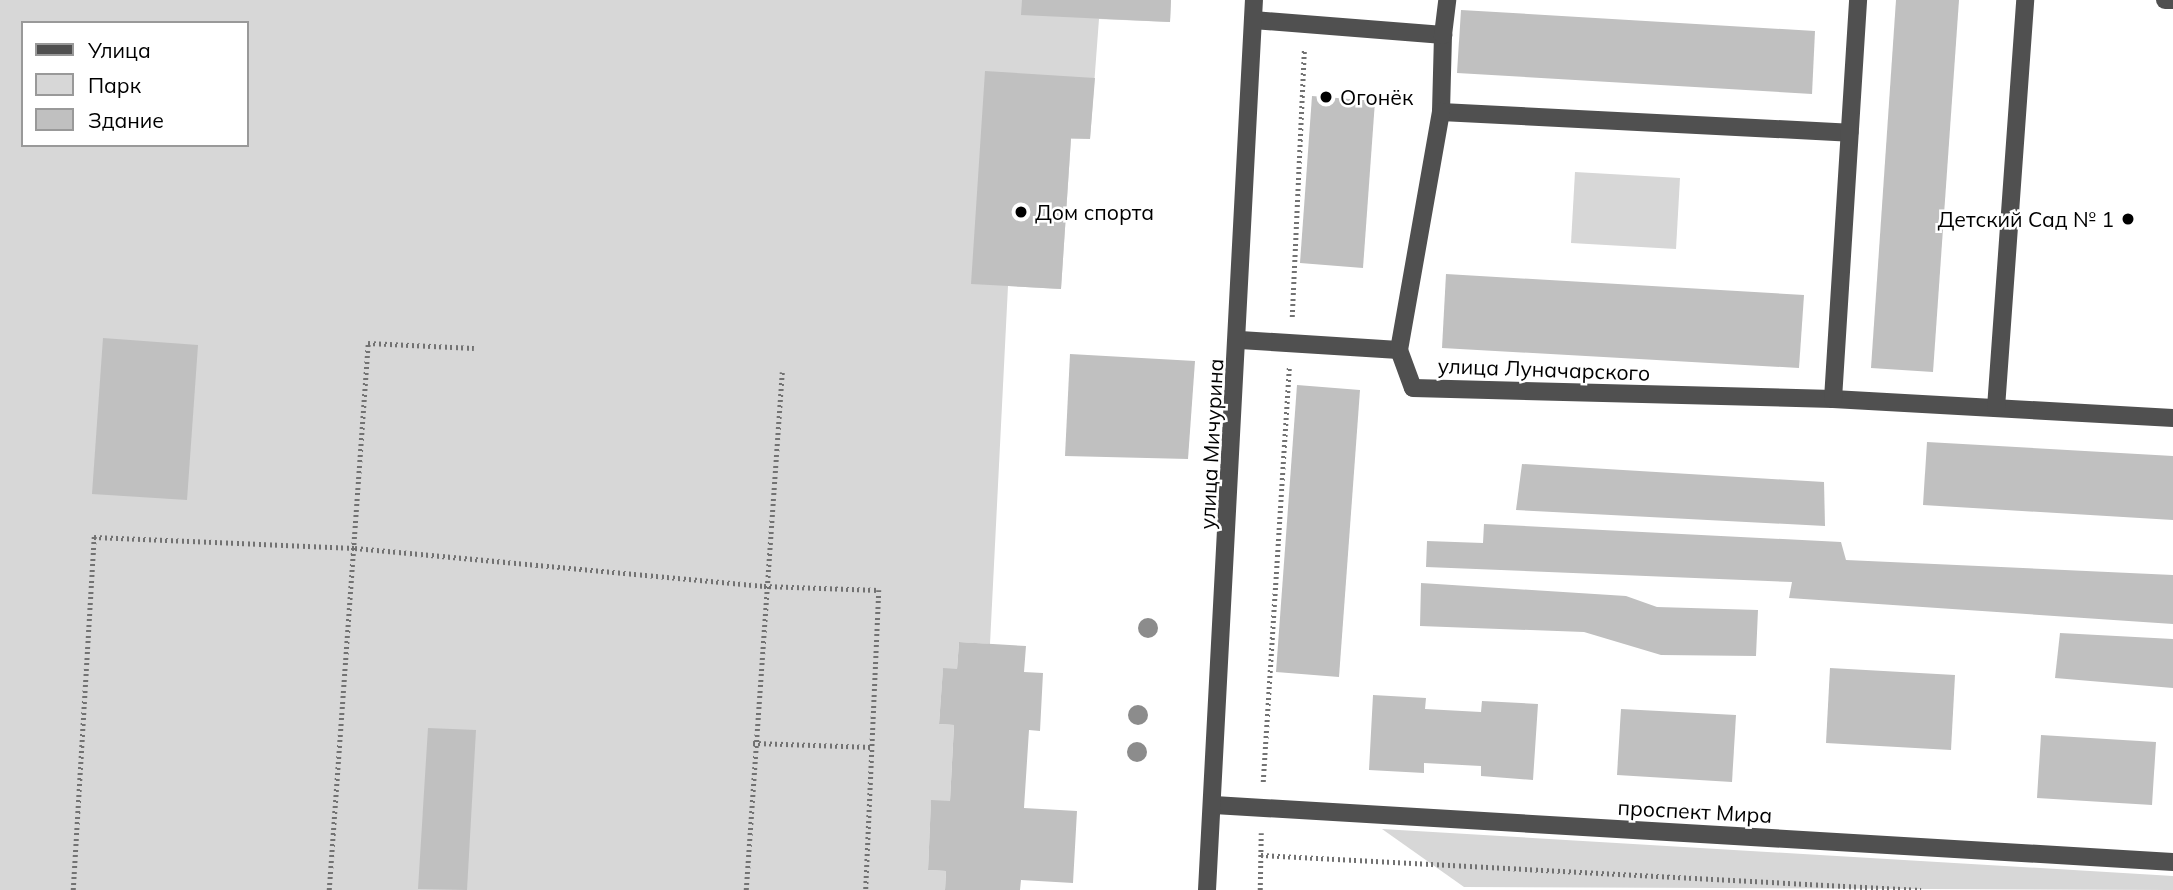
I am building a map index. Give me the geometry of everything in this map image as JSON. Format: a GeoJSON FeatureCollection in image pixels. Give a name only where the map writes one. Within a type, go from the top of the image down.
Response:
{"type":"FeatureCollection","features":[{"type":"Feature","properties":{"kind":"street","name":"улица Мичурина"},"geometry":{"type":"LineString","coordinates":[[1208,890],[1240,340],[1254,0]]}},
{"type":"Feature","properties":{"kind":"street"},"geometry":{"type":"LineString","coordinates":[[1240,340],[1399,350],[1441,112],[1443,35],[1447,0]]}},
{"type":"Feature","properties":{"kind":"street"},"geometry":{"type":"LineString","coordinates":[[1833,399],[1858,0]]}},
{"type":"Feature","properties":{"kind":"street"},"geometry":{"type":"LineString","coordinates":[[1996,408],[2025,0]]}},
{"type":"Feature","properties":{"kind":"street"},"geometry":{"type":"LineString","coordinates":[[2165,0],[2173,0]]}},
{"type":"Feature","properties":{"kind":"street"},"geometry":{"type":"LineString","coordinates":[[1253,20],[1443,35]]}},
{"type":"Feature","properties":{"kind":"street"},"geometry":{"type":"LineString","coordinates":[[1441,112],[1849,132]]}},
{"type":"Feature","properties":{"kind":"street","name":"улица Луначарского"},"geometry":{"type":"LineString","coordinates":[[1399,350],[1413,388],[1833,399],[2173,418]]}},
{"type":"Feature","properties":{"kind":"street","name":"проспект Мира"},"geometry":{"type":"LineString","coordinates":[[1214,805],[2173,862]]}},
{"type":"Feature","properties":{"kind":"path"},"geometry":{"type":"LineString","coordinates":[[1260,890],[1261,807],[1290,343],[1306,24]]}},
{"type":"Feature","properties":{"kind":"path"},"geometry":{"type":"LineString","coordinates":[[329,890],[368,343],[474,348]]}},
{"type":"Feature","properties":{"kind":"path"},"geometry":{"type":"LineString","coordinates":[[746,890],[753,743],[782,372]]}},
{"type":"Feature","properties":{"kind":"path"},"geometry":{"type":"LineString","coordinates":[[73,890],[94,537],[355,548],[764,586],[879,590],[866,890]]}},
{"type":"Feature","properties":{"kind":"path"},"geometry":{"type":"LineString","coordinates":[[753,743],[873,747]]}},
{"type":"Feature","properties":{"kind":"path"},"geometry":{"type":"LineString","coordinates":[[1261,855],[1921,890]]}},
{"type":"Feature","properties":{"kind":"green space"},"geometry":{"type":"Polygon","coordinates":[[[0,0],[1171,0],[1170,22],[1099,19],[1090,139],[1071,139],[1061,289],[1008,286],[990,644],[959,642],[957,669],[943,669],[939,724],[954,725],[950,801],[931,801],[928,870],[946,871],[945,890],[0,890],[0,0]]]}},
{"type":"Feature","properties":{"kind":"green space"},"geometry":{"type":"Polygon","coordinates":[[[1575,172],[1680,178],[1676,249],[1571,243],[1575,172]]]}},
{"type":"Feature","properties":{"kind":"green space"},"geometry":{"type":"Polygon","coordinates":[[[1382,829],[2173,876],[2173,890],[1464,887],[1382,829]]]}},
{"type":"Feature","properties":{"kind":"building"},"geometry":{"type":"Polygon","coordinates":[[[1022,0],[1171,0],[1170,22],[1021,15],[1022,0]]]}},
{"type":"Feature","properties":{"kind":"building"},"geometry":{"type":"Polygon","coordinates":[[[1896,0],[1959,0],[1933,372],[1871,368],[1896,0]]]}},
{"type":"Feature","properties":{"kind":"building"},"geometry":{"type":"Polygon","coordinates":[[[1461,10],[1815,31],[1812,94],[1457,73],[1461,10]]]}},
{"type":"Feature","properties":{"kind":"building","name":"Дом спорта"},"geometry":{"type":"Polygon","coordinates":[[[985,71],[1095,78],[1090,139],[1071,138],[1061,289],[971,284],[985,71]]]}},
{"type":"Feature","properties":{"kind":"building"},"geometry":{"type":"Polygon","coordinates":[[[1312,96],[1375,101],[1363,268],[1300,263],[1312,96]]]}},
{"type":"Feature","properties":{"kind":"building"},"geometry":{"type":"Polygon","coordinates":[[[1446,274],[1804,295],[1799,368],[1442,348],[1446,274]]]}},
{"type":"Feature","properties":{"kind":"building"},"geometry":{"type":"Polygon","coordinates":[[[103,338],[198,345],[187,500],[92,494],[103,338]]]}},
{"type":"Feature","properties":{"kind":"building"},"geometry":{"type":"Polygon","coordinates":[[[1070,354],[1195,361],[1188,459],[1065,456],[1070,354]]]}},
{"type":"Feature","properties":{"kind":"building"},"geometry":{"type":"Polygon","coordinates":[[[1297,385],[1360,390],[1339,677],[1276,672],[1297,385]]]}},
{"type":"Feature","properties":{"kind":"building"},"geometry":{"type":"Polygon","coordinates":[[[1927,442],[2173,456],[2173,520],[1923,505],[1927,442]]]}},
{"type":"Feature","properties":{"kind":"building"},"geometry":{"type":"Polygon","coordinates":[[[1522,464],[1824,482],[1825,526],[1516,510],[1522,464]]]}},
{"type":"Feature","properties":{"kind":"building"},"geometry":{"type":"Polygon","coordinates":[[[1484,524],[1841,542],[1846,560],[2173,575],[2173,624],[1789,598],[1792,582],[1426,567],[1427,541],[1483,543],[1484,524]]]}},
{"type":"Feature","properties":{"kind":"building"},"geometry":{"type":"Polygon","coordinates":[[[1421,583],[1626,596],[1657,607],[1758,610],[1756,656],[1661,655],[1584,632],[1420,626],[1421,583]]]}},
{"type":"Feature","properties":{"kind":"building"},"geometry":{"type":"Polygon","coordinates":[[[2060,633],[2173,639],[2173,688],[2055,678],[2060,633]]]}},
{"type":"Feature","properties":{"kind":"building"},"geometry":{"type":"Polygon","coordinates":[[[959,642],[1026,646],[1024,672],[1043,673],[1040,731],[1029,730],[1024,808],[1077,811],[1073,883],[1021,880],[1020,890],[945,890],[946,871],[928,870],[931,800],[950,801],[954,725],[939,724],[943,668],[957,669],[959,642]]]}},
{"type":"Feature","properties":{"kind":"building"},"geometry":{"type":"Polygon","coordinates":[[[1830,668],[1955,675],[1951,750],[1826,743],[1830,668]]]}},
{"type":"Feature","properties":{"kind":"building"},"geometry":{"type":"Polygon","coordinates":[[[1373,695],[1426,698],[1425,709],[1481,712],[1482,701],[1538,704],[1533,780],[1481,776],[1481,766],[1424,763],[1424,773],[1369,770],[1373,695]]]}},
{"type":"Feature","properties":{"kind":"building"},"geometry":{"type":"Polygon","coordinates":[[[1621,709],[1736,715],[1732,782],[1617,775],[1621,709]]]}},
{"type":"Feature","properties":{"kind":"building"},"geometry":{"type":"Polygon","coordinates":[[[428,728],[476,730],[467,890],[418,889],[428,728]]]}},
{"type":"Feature","properties":{"kind":"building"},"geometry":{"type":"Polygon","coordinates":[[[2041,735],[2156,742],[2152,805],[2037,798],[2041,735]]]}},
{"type":"Feature","properties":{"kind":"place","name":"Огонёк"},"geometry":{"type":"Point","coordinates":[1326,97]}},
{"type":"Feature","properties":{"kind":"place","name":"Дом спорта"},"geometry":{"type":"Point","coordinates":[1021,212]}},
{"type":"Feature","properties":{"kind":"place","name":"Детский Сад № 1"},"geometry":{"type":"Point","coordinates":[2128,219]}}]}
